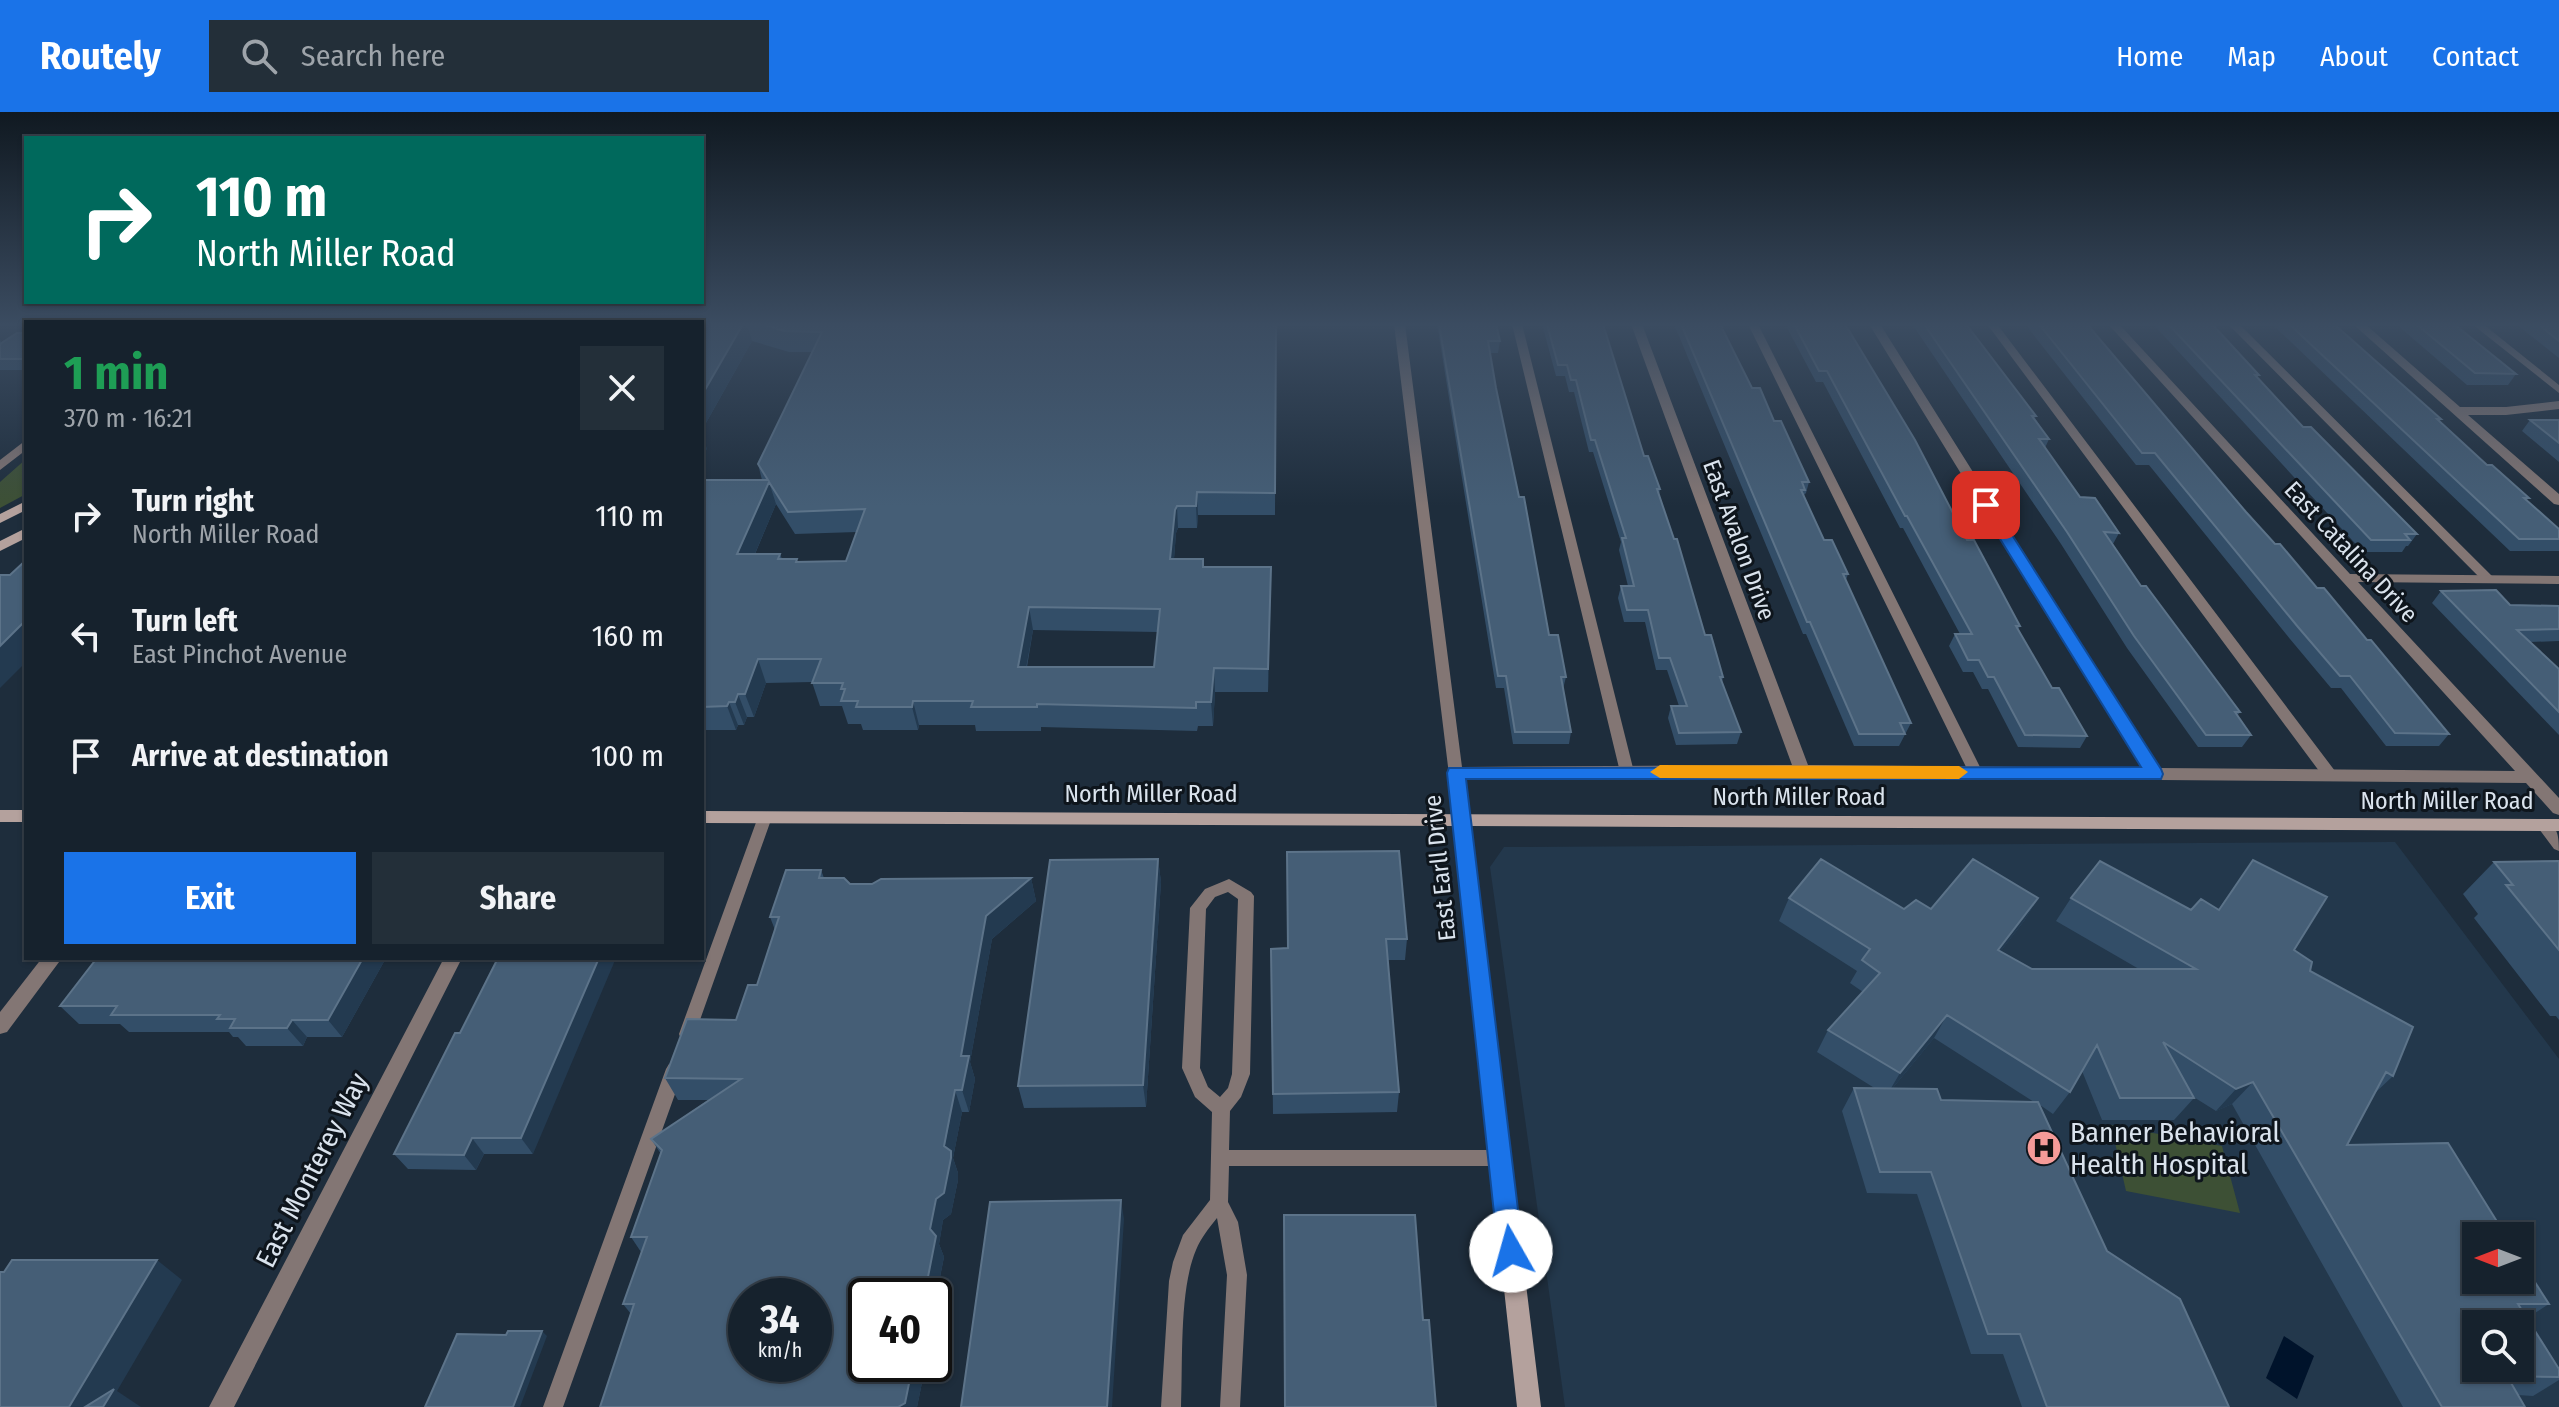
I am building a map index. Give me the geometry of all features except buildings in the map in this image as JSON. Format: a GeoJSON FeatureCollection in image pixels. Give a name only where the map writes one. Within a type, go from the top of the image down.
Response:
{"type":"FeatureCollection","features":[{"type":"Feature","properties":{"kind":"street","name":"East Earll Drive"},"geometry":{"type":"LineString","coordinates":[[1407,384],[1456,773],[1529,1407]]}},
{"type":"Feature","properties":{"kind":"street","name":"East Avalon Drive"},"geometry":{"type":"LineString","coordinates":[[1658,384],[1802,771]]}},
{"type":"Feature","properties":{"kind":"street"},"geometry":{"type":"LineString","coordinates":[[1912,384],[2154,774]]}},
{"type":"Feature","properties":{"kind":"street","name":"East Catalina Drive"},"geometry":{"type":"LineString","coordinates":[[2166,384],[2231,458],[2347,578],[2559,809]]}},
{"type":"Feature","properties":{"kind":"street"},"geometry":{"type":"LineString","coordinates":[[2427,384],[2559,501]]}},
{"type":"Feature","properties":{"kind":"street"},"geometry":{"type":"LineString","coordinates":[[2457,411],[2506,411],[2559,405]]}},
{"type":"Feature","properties":{"kind":"street"},"geometry":{"type":"LineString","coordinates":[[0,466],[24,446]]}},
{"type":"Feature","properties":{"kind":"street"},"geometry":{"type":"LineString","coordinates":[[0,519],[24,506]]}},
{"type":"Feature","properties":{"kind":"street"},"geometry":{"type":"LineString","coordinates":[[0,547],[24,533]]}},
{"type":"Feature","properties":{"kind":"street"},"geometry":{"type":"LineString","coordinates":[[2347,578],[2559,580]]}},
{"type":"Feature","properties":{"kind":"street","name":"North Miller Road"},"geometry":{"type":"LineString","coordinates":[[1456,773],[1802,771],[2530,777]]}},
{"type":"Feature","properties":{"kind":"street"},"geometry":{"type":"LineString","coordinates":[[0,816],[24,816]]}},
{"type":"Feature","properties":{"kind":"street","name":"North Miller Road"},"geometry":{"type":"LineString","coordinates":[[704,817],[2551,825]]}},
{"type":"Feature","properties":{"kind":"street"},"geometry":{"type":"LineString","coordinates":[[0,1026],[51,960]]}},
{"type":"Feature","properties":{"kind":"street","name":"East Monterey Way"},"geometry":{"type":"LineString","coordinates":[[221,1407],[452,960]]}},
{"type":"Feature","properties":{"kind":"lane"},"geometry":{"type":"LineString","coordinates":[[1532,384],[1627,772]]}},
{"type":"Feature","properties":{"kind":"lane"},"geometry":{"type":"LineString","coordinates":[[1783,384],[1976,773]]}},
{"type":"Feature","properties":{"kind":"lane"},"geometry":{"type":"LineString","coordinates":[[2037,384],[2330,775]]}},
{"type":"Feature","properties":{"kind":"lane"},"geometry":{"type":"LineString","coordinates":[[2293,384],[2488,579]]}},
{"type":"Feature","properties":{"kind":"lane"},"geometry":{"type":"LineString","coordinates":[[553,1407],[765,817]]}},
{"type":"Feature","properties":{"kind":"lane"},"geometry":{"type":"LineString","coordinates":[[2551,825],[2559,845]]}},
{"type":"Feature","properties":{"kind":"lane"},"geometry":{"type":"LineString","coordinates":[[1221,1109],[1201,1092],[1191,1068],[1198,908],[1210,893],[1229,885],[1246,896],[1242,1059],[1235,1092],[1221,1109],[1219,1203],[1229,1222],[1237,1275],[1230,1407]]}},
{"type":"Feature","properties":{"kind":"lane"},"geometry":{"type":"LineString","coordinates":[[1220,1158],[1500,1158]]}},
{"type":"Feature","properties":{"kind":"lane"},"geometry":{"type":"LineString","coordinates":[[1171,1407],[1180,1275],[1185,1250],[1200,1224],[1219,1203]]}},
{"type":"Feature","properties":{"kind":"shaded area","name":"Banner Behavioral Health Hospital"},"geometry":{"type":"Polygon","coordinates":[[[2395,842],[2559,1059],[2559,1407],[1565,1407],[1490,867],[1504,847],[2395,842]]]}},
{"type":"Feature","properties":{"kind":"shaded area"},"geometry":{"type":"Polygon","coordinates":[[[2284,1336],[2314,1356],[2297,1399],[2266,1378],[2284,1336]]]}},
{"type":"Feature","properties":{"kind":"green space"},"geometry":{"type":"Polygon","coordinates":[[[24,461],[24,495],[0,508],[0,482],[24,461]]]}},
{"type":"Feature","properties":{"kind":"green space"},"geometry":{"type":"Polygon","coordinates":[[[2111,1125],[2222,1146],[2240,1213],[2126,1191],[2111,1125]]]}},
{"type":"Feature","properties":{"kind":"slow traffic"},"geometry":{"type":"LineString","coordinates":[[1660,772],[1959,772]]}},
{"type":"Feature","properties":{"kind":"place","name":"Banner Behavioral Health Hospital"},"geometry":{"type":"Point","coordinates":[2044,1148]}},
{"type":"Feature","properties":{"kind":"route"},"geometry":{"type":"LineString","coordinates":[[1511,1251],[1456,773],[1802,771],[2154,774],[1986,505]]}}]}
